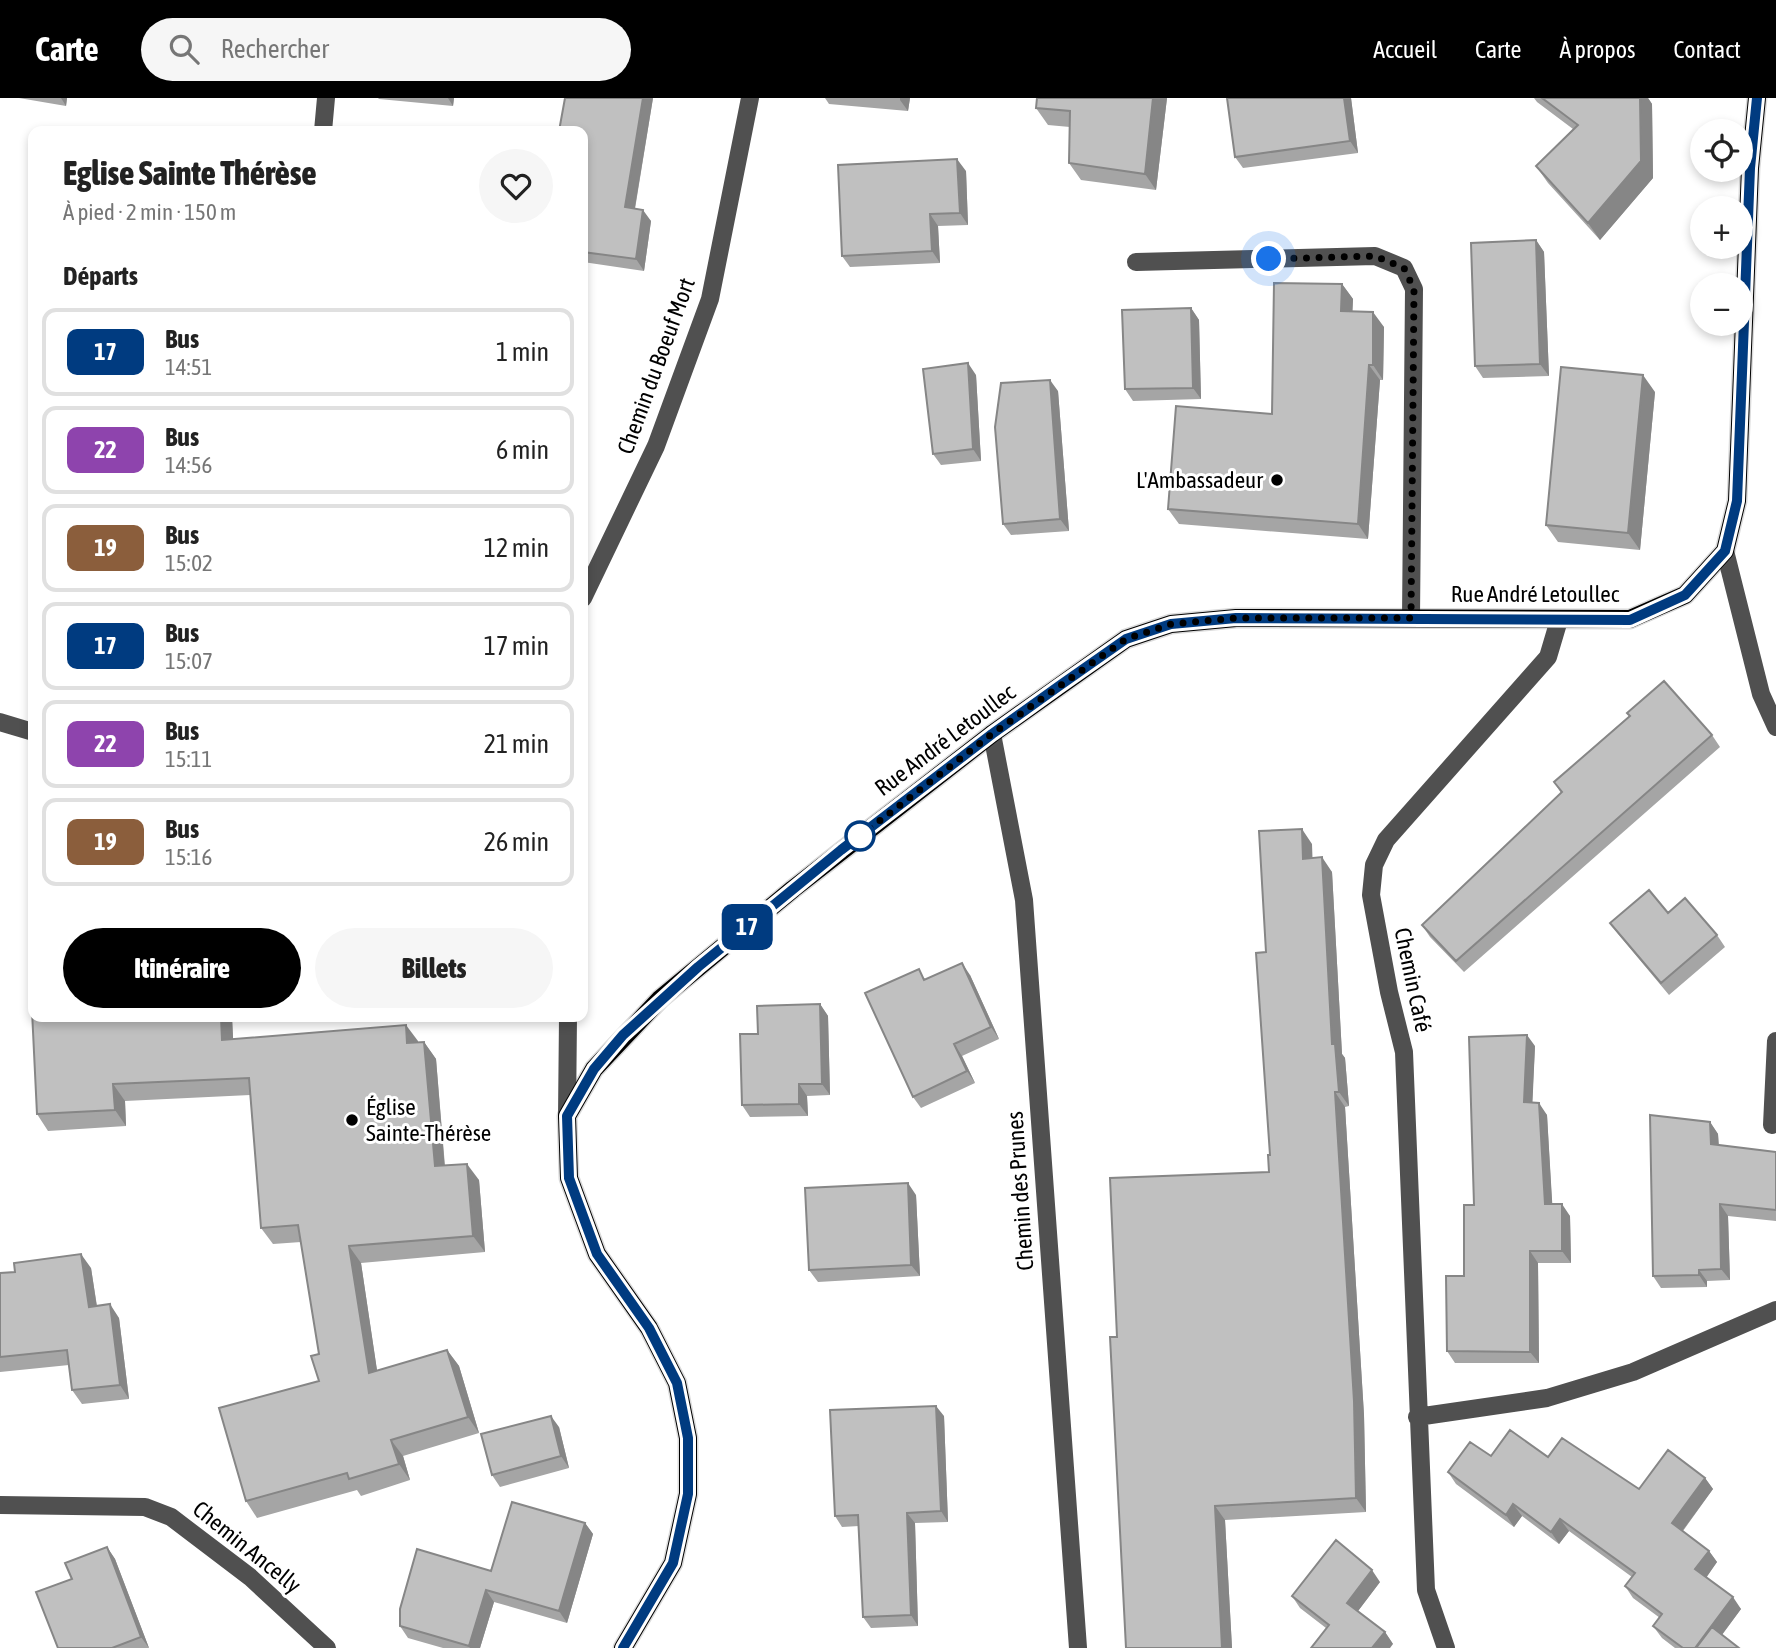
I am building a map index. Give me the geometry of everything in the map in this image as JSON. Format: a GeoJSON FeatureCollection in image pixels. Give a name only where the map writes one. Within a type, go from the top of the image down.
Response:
{"type":"FeatureCollection","features":[{"type":"Feature","properties":{"kind":"main road","name":"Rue André Letoullec"},"geometry":{"type":"LineString","coordinates":[[567,1116],[594,1069],[660,999],[831,858],[992,734],[1126,639],[1171,624],[1236,618],[1630,620],[1685,595],[1725,551],[1737,501],[1750,168],[1757,98]]}},
{"type":"Feature","properties":{"kind":"main road"},"geometry":{"type":"LineString","coordinates":[[567,1116],[569,1178],[597,1254],[649,1328],[677,1383],[688,1438],[688,1494],[673,1563],[623,1648]]}},
{"type":"Feature","properties":{"kind":"street"},"geometry":{"type":"LineString","coordinates":[[323,126],[326,98]]}},
{"type":"Feature","properties":{"kind":"street","name":"Chemin du Boeuf Mort"},"geometry":{"type":"LineString","coordinates":[[588,580],[656,446],[710,299],[750,98]]}},
{"type":"Feature","properties":{"kind":"street"},"geometry":{"type":"LineString","coordinates":[[1136,262],[1375,256],[1404,268],[1414,289],[1411,618]]}},
{"type":"Feature","properties":{"kind":"street"},"geometry":{"type":"LineString","coordinates":[[1725,551],[1761,694],[1776,727]]}},
{"type":"Feature","properties":{"kind":"street","name":"Chemin Café"},"geometry":{"type":"LineString","coordinates":[[1446,1648],[1426,1590],[1404,1052],[1388,992],[1371,895],[1374,865],[1386,840],[1548,657],[1559,620]]}},
{"type":"Feature","properties":{"kind":"street"},"geometry":{"type":"LineString","coordinates":[[0,722],[28,730]]}},
{"type":"Feature","properties":{"kind":"street","name":"Chemin des Prunes"},"geometry":{"type":"LineString","coordinates":[[992,734],[1024,900],[1078,1648]]}},
{"type":"Feature","properties":{"kind":"street"},"geometry":{"type":"LineString","coordinates":[[567,1116],[568,1022]]}},
{"type":"Feature","properties":{"kind":"street"},"geometry":{"type":"LineString","coordinates":[[1772,1125],[1776,1041]]}},
{"type":"Feature","properties":{"kind":"street"},"geometry":{"type":"LineString","coordinates":[[1417,1417],[1547,1398],[1633,1372],[1776,1310]]}},
{"type":"Feature","properties":{"kind":"street","name":"Chemin Ancelly"},"geometry":{"type":"LineString","coordinates":[[0,1505],[145,1507],[171,1517],[250,1577],[327,1648]]}},
{"type":"Feature","properties":{"kind":"building"},"geometry":{"type":"Polygon","coordinates":[[[565,98],[643,98],[625,207],[643,210],[636,259],[588,253],[588,126],[560,126],[565,98]]]}},
{"type":"Feature","properties":{"kind":"building"},"geometry":{"type":"Polygon","coordinates":[[[1037,98],[1153,98],[1145,174],[1069,163],[1070,111],[1036,108],[1037,98]]]}},
{"type":"Feature","properties":{"kind":"building"},"geometry":{"type":"Polygon","coordinates":[[[1227,98],[1344,98],[1350,141],[1235,157],[1227,98]]]}},
{"type":"Feature","properties":{"kind":"building"},"geometry":{"type":"Polygon","coordinates":[[[1542,98],[1640,98],[1641,161],[1588,223],[1536,166],[1578,125],[1542,98]]]}},
{"type":"Feature","properties":{"kind":"building"},"geometry":{"type":"Polygon","coordinates":[[[957,159],[960,213],[930,214],[932,251],[842,256],[838,165],[957,159]]]}},
{"type":"Feature","properties":{"kind":"building"},"geometry":{"type":"Polygon","coordinates":[[[1536,240],[1540,364],[1475,366],[1471,243],[1536,240]]]}},
{"type":"Feature","properties":{"kind":"building"},"geometry":{"type":"Polygon","coordinates":[[[1274,283],[1342,284],[1341,311],[1373,312],[1373,365],[1369,365],[1358,524],[1168,509],[1176,406],[1272,414],[1274,283]]]}},
{"type":"Feature","properties":{"kind":"building"},"geometry":{"type":"Polygon","coordinates":[[[1191,308],[1193,388],[1125,389],[1122,310],[1191,308]]]}},
{"type":"Feature","properties":{"kind":"building"},"geometry":{"type":"Polygon","coordinates":[[[968,363],[973,449],[933,454],[923,369],[968,363]]]}},
{"type":"Feature","properties":{"kind":"building"},"geometry":{"type":"Polygon","coordinates":[[[1561,367],[1643,375],[1628,533],[1546,525],[1561,367]]]}},
{"type":"Feature","properties":{"kind":"building"},"geometry":{"type":"Polygon","coordinates":[[[1050,380],[1060,519],[1003,524],[995,427],[1001,383],[1050,380]]]}},
{"type":"Feature","properties":{"kind":"building"},"geometry":{"type":"Polygon","coordinates":[[[1664,681],[1712,735],[1456,961],[1422,925],[1562,792],[1554,782],[1630,716],[1627,713],[1664,681]]]}},
{"type":"Feature","properties":{"kind":"building"},"geometry":{"type":"Polygon","coordinates":[[[1302,829],[1303,859],[1322,857],[1332,1044],[1335,1044],[1339,1092],[1335,1092],[1354,1401],[1356,1498],[1215,1506],[1222,1648],[1126,1648],[1110,1337],[1117,1337],[1110,1178],[1269,1172],[1256,953],[1266,952],[1259,831],[1302,829]]]}},
{"type":"Feature","properties":{"kind":"building"},"geometry":{"type":"Polygon","coordinates":[[[1649,890],[1668,913],[1685,898],[1717,935],[1661,983],[1610,923],[1649,890]]]}},
{"type":"Feature","properties":{"kind":"building"},"geometry":{"type":"Polygon","coordinates":[[[962,963],[991,1027],[954,1044],[967,1071],[913,1097],[865,993],[919,969],[924,980],[962,963]]]}},
{"type":"Feature","properties":{"kind":"building"},"geometry":{"type":"Polygon","coordinates":[[[820,1004],[822,1084],[799,1084],[799,1104],[742,1105],[740,1034],[758,1034],[757,1006],[820,1004]]]}},
{"type":"Feature","properties":{"kind":"building"},"geometry":{"type":"Polygon","coordinates":[[[33,1022],[221,1022],[222,1040],[406,1025],[407,1043],[424,1042],[435,1166],[467,1164],[473,1236],[349,1246],[369,1373],[447,1350],[468,1417],[391,1440],[399,1464],[349,1479],[347,1473],[246,1501],[219,1408],[319,1381],[311,1356],[319,1354],[298,1225],[261,1228],[249,1078],[113,1084],[115,1110],[37,1114],[33,1022]]]}},
{"type":"Feature","properties":{"kind":"building"},"geometry":{"type":"Polygon","coordinates":[[[1527,1035],[1524,1102],[1539,1103],[1545,1204],[1562,1204],[1562,1251],[1530,1251],[1530,1352],[1447,1351],[1446,1276],[1464,1276],[1464,1205],[1474,1205],[1469,1037],[1527,1035]]]}},
{"type":"Feature","properties":{"kind":"building"},"geometry":{"type":"Polygon","coordinates":[[[1650,1115],[1710,1122],[1711,1144],[1776,1152],[1776,1210],[1720,1204],[1721,1269],[1699,1270],[1699,1275],[1653,1276],[1650,1115]]]}},
{"type":"Feature","properties":{"kind":"building"},"geometry":{"type":"Polygon","coordinates":[[[908,1183],[911,1265],[809,1270],[805,1188],[908,1183]]]}},
{"type":"Feature","properties":{"kind":"building"},"geometry":{"type":"Polygon","coordinates":[[[81,1254],[89,1307],[110,1304],[120,1385],[72,1390],[67,1350],[0,1357],[0,1273],[15,1272],[14,1263],[81,1254]]]}},
{"type":"Feature","properties":{"kind":"building"},"geometry":{"type":"Polygon","coordinates":[[[936,1406],[941,1511],[907,1513],[911,1615],[863,1617],[858,1515],[835,1516],[830,1410],[936,1406]]]}},
{"type":"Feature","properties":{"kind":"building"},"geometry":{"type":"Polygon","coordinates":[[[551,1416],[561,1456],[492,1475],[481,1434],[551,1416]]]}},
{"type":"Feature","properties":{"kind":"building"},"geometry":{"type":"Polygon","coordinates":[[[1510,1430],[1548,1457],[1562,1438],[1639,1489],[1668,1450],[1705,1478],[1672,1523],[1709,1551],[1695,1569],[1733,1597],[1695,1648],[1683,1648],[1653,1626],[1662,1614],[1625,1586],[1635,1573],[1560,1519],[1551,1532],[1513,1504],[1506,1515],[1448,1472],[1470,1442],[1491,1456],[1510,1430]]]}},
{"type":"Feature","properties":{"kind":"building"},"geometry":{"type":"Polygon","coordinates":[[[512,1502],[585,1523],[559,1611],[486,1590],[469,1646],[400,1626],[400,1609],[417,1549],[491,1571],[512,1502]]]}},
{"type":"Feature","properties":{"kind":"building"},"geometry":{"type":"Polygon","coordinates":[[[1336,1540],[1372,1570],[1347,1603],[1385,1632],[1372,1648],[1311,1648],[1329,1625],[1292,1596],[1336,1540]]]}},
{"type":"Feature","properties":{"kind":"building"},"geometry":{"type":"Polygon","coordinates":[[[107,1547],[141,1637],[112,1648],[58,1648],[36,1592],[72,1579],[65,1563],[107,1547]]]}},
{"type":"Feature","properties":{"kind":"building"},"geometry":{"type":"Polygon","coordinates":[[[1712,1627],[1739,1648],[1696,1648],[1712,1627]]]}},
{"type":"Feature","properties":{"kind":"bus line","name":"17"},"geometry":{"type":"LineString","coordinates":[[623,1648],[673,1563],[688,1494],[688,1438],[677,1383],[649,1328],[597,1254],[569,1178],[567,1116],[594,1069],[623,1035],[660,999],[841,850],[992,734],[1126,639],[1171,624],[1236,618],[1630,620],[1685,595],[1725,551],[1737,501],[1750,168],[1757,98]]}},
{"type":"Feature","properties":{"kind":"place","name":"L'Ambassadeur"},"geometry":{"type":"Point","coordinates":[1277,480]}},
{"type":"Feature","properties":{"kind":"place","name":"Église Sainte-Thérèse"},"geometry":{"type":"Point","coordinates":[352,1120]}},
{"type":"Feature","properties":{"kind":"route"},"geometry":{"type":"LineString","coordinates":[[860,836],[992,734],[1126,639],[1171,624],[1236,618],[1411,618],[1414,289],[1404,268],[1375,256],[1269,259]]}}]}
